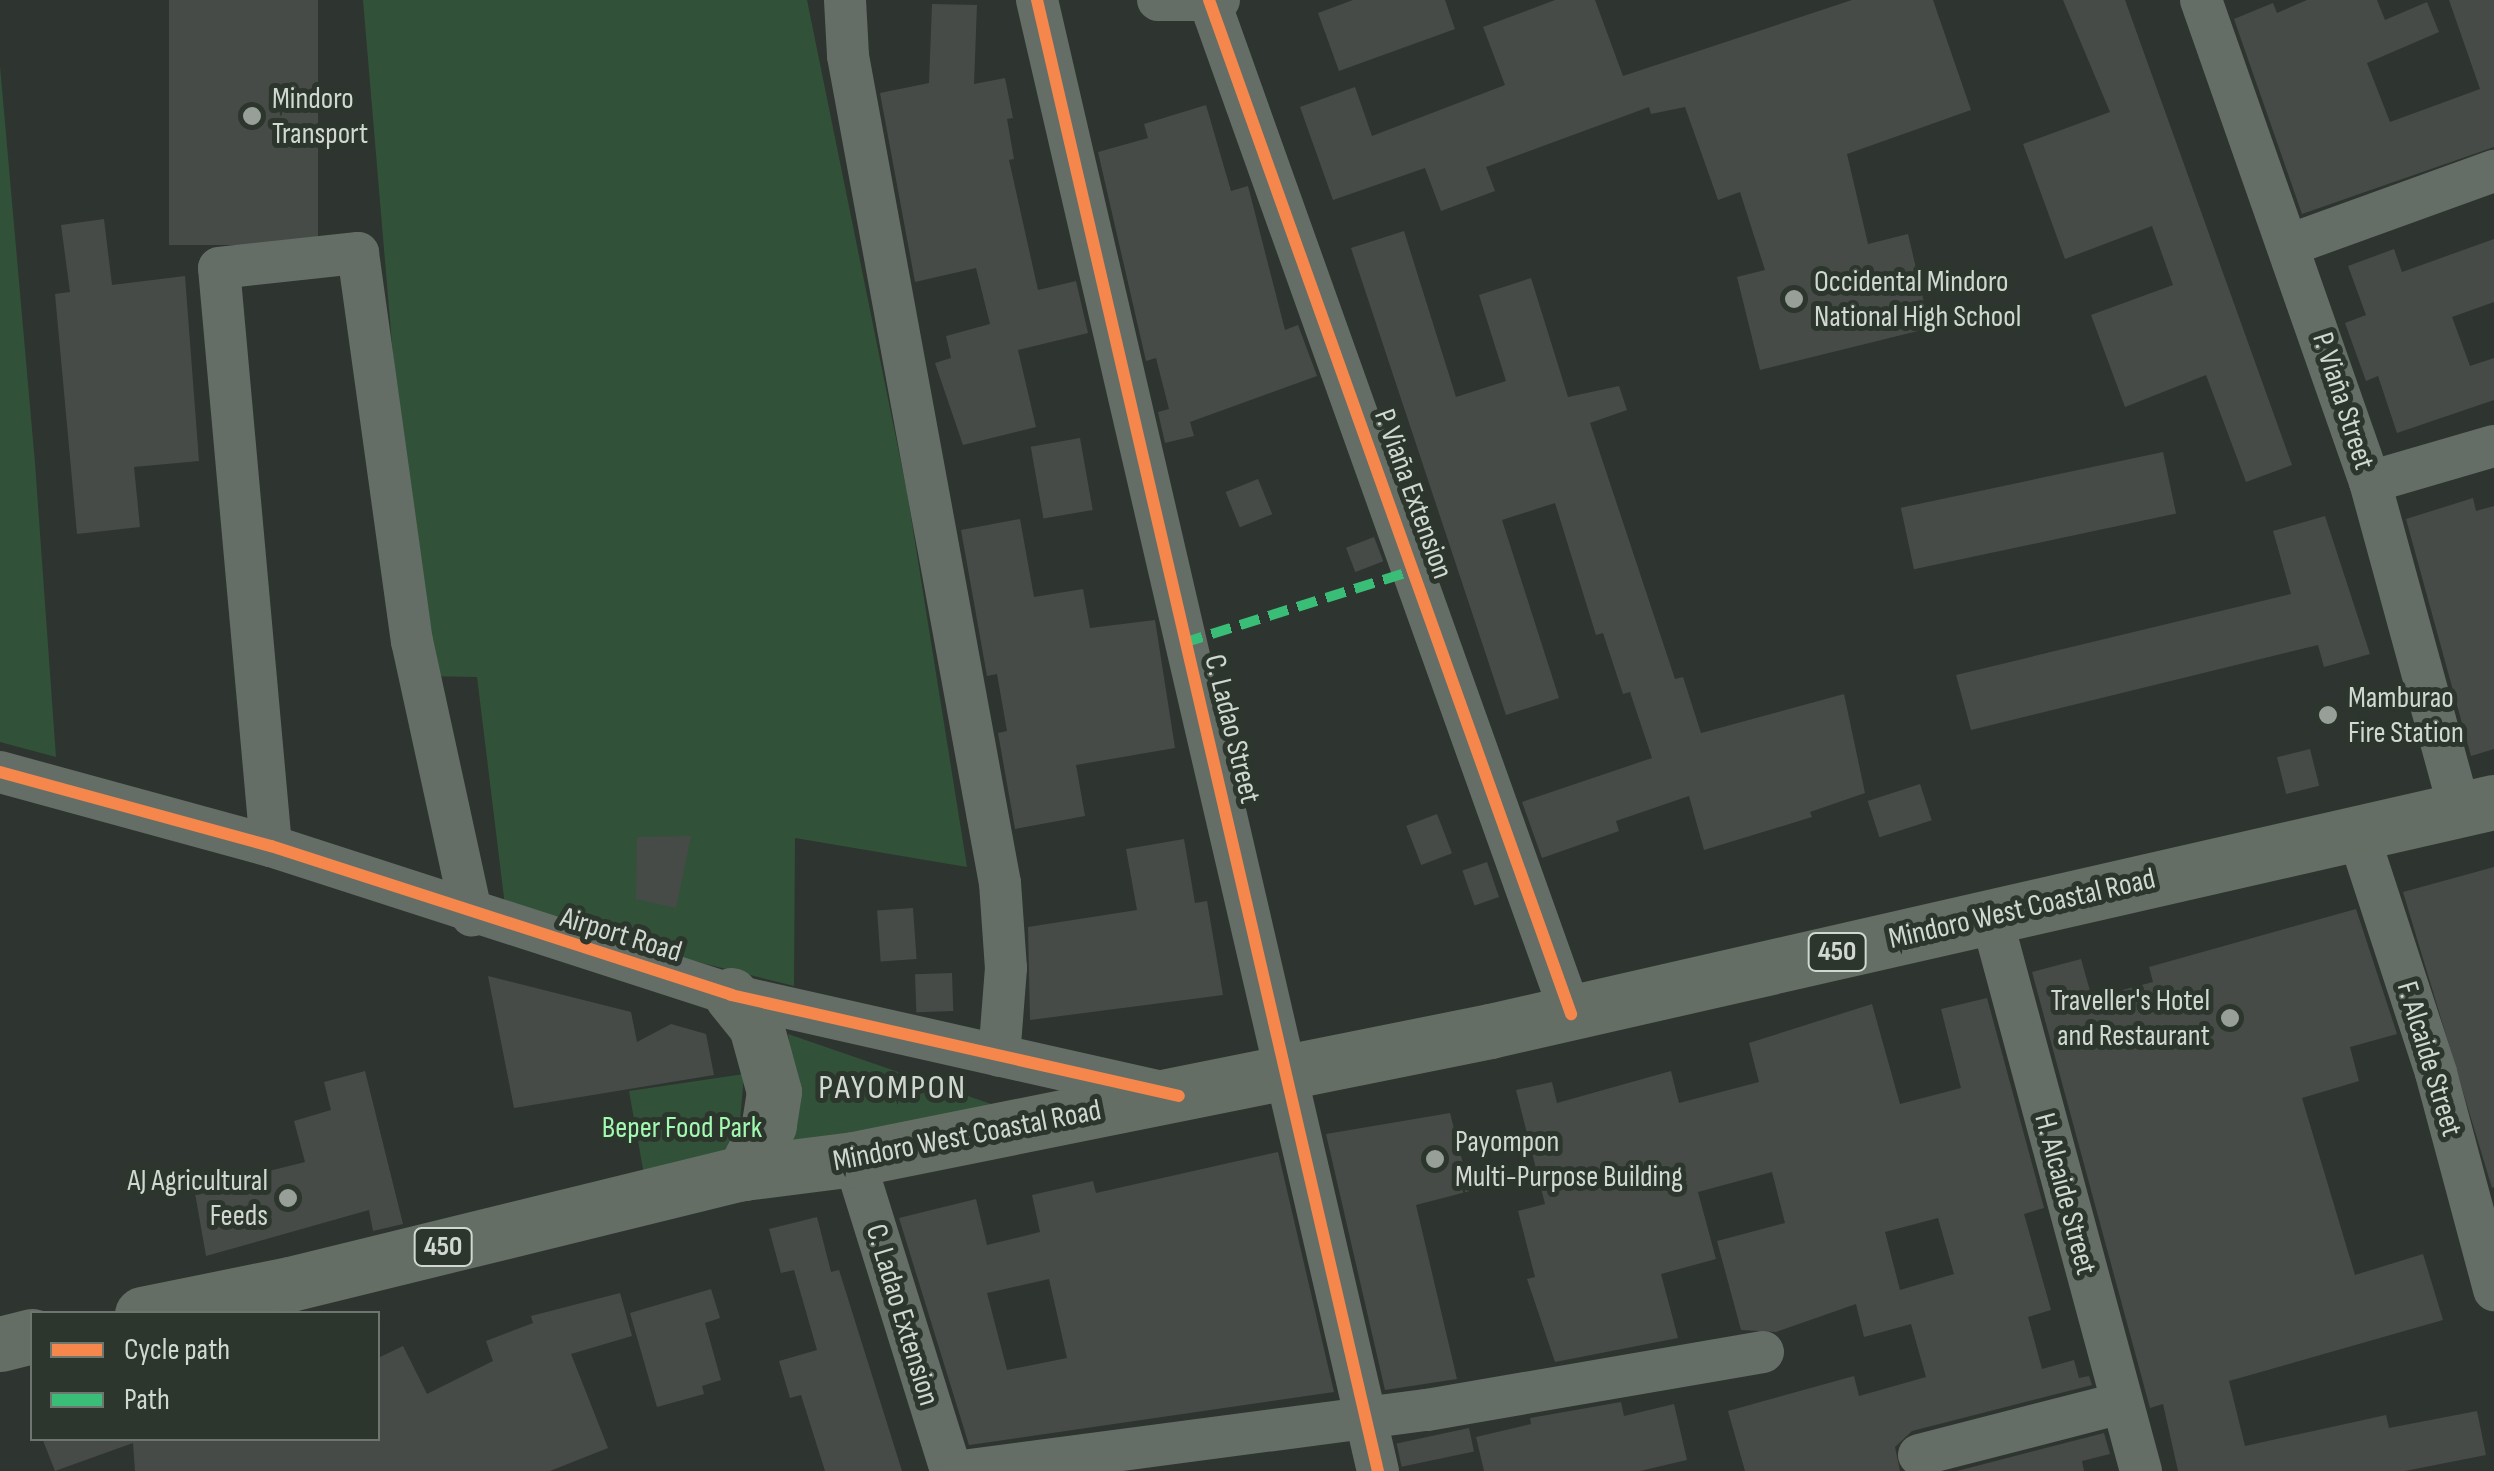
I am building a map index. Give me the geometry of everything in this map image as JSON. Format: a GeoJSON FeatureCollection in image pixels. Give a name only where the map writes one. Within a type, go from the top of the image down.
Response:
{"type":"FeatureCollection","features":[{"type":"Feature","properties":{"kind":"main road","name":"Mindoro West Coastal Road"},"geometry":{"type":"LineString","coordinates":[[157,1311],[290,1284],[742,1173],[854,1159],[1290,1075],[1571,1014],[2477,806]]}},
{"type":"Feature","properties":{"kind":"main road"},"geometry":{"type":"LineString","coordinates":[[731,995],[756,1026],[774,1092],[769,1125],[742,1173]]}},
{"type":"Feature","properties":{"kind":"main road"},"geometry":{"type":"LineString","coordinates":[[0,1344],[30,1333]]}},
{"type":"Feature","properties":{"kind":"street"},"geometry":{"type":"LineString","coordinates":[[845,0],[848,56],[1000,883],[1006,968],[999,1056]]}},
{"type":"Feature","properties":{"kind":"street"},"geometry":{"type":"LineString","coordinates":[[848,56],[873,0]]}},
{"type":"Feature","properties":{"kind":"street","name":"C. Ladao Street"},"geometry":{"type":"LineString","coordinates":[[1037,0],[1290,1075],[1362,1417],[1378,1471]]}},
{"type":"Feature","properties":{"kind":"street"},"geometry":{"type":"LineString","coordinates":[[1158,0],[1213,1]]}},
{"type":"Feature","properties":{"kind":"street","name":"P. Viaña Street"},"geometry":{"type":"LineString","coordinates":[[2201,0],[2292,244],[2477,806]]}},
{"type":"Feature","properties":{"kind":"street","name":"P. Viaña Extension"},"geometry":{"type":"LineString","coordinates":[[1213,1],[1571,1014]]}},
{"type":"Feature","properties":{"kind":"street"},"geometry":{"type":"LineString","coordinates":[[2292,244],[2494,171]]}},
{"type":"Feature","properties":{"kind":"street"},"geometry":{"type":"LineString","coordinates":[[271,846],[256,638],[219,268],[358,253],[412,641],[472,916]]}},
{"type":"Feature","properties":{"kind":"street"},"geometry":{"type":"LineString","coordinates":[[2370,482],[2494,446]]}},
{"type":"Feature","properties":{"kind":"street","name":"Airport Road"},"geometry":{"type":"LineString","coordinates":[[0,772],[271,846],[472,916],[731,995],[1179,1096]]}},
{"type":"Feature","properties":{"kind":"street","name":"F. Alcaide Street"},"geometry":{"type":"LineString","coordinates":[[2358,831],[2436,1073],[2494,1290]]}},
{"type":"Feature","properties":{"kind":"street","name":"H. Alcaide Street"},"geometry":{"type":"LineString","coordinates":[[1990,916],[2141,1471]]}},
{"type":"Feature","properties":{"kind":"street","name":"C. Ladao Extension"},"geometry":{"type":"LineString","coordinates":[[854,1159],[951,1471]]}},
{"type":"Feature","properties":{"kind":"street"},"geometry":{"type":"LineString","coordinates":[[0,1320],[30,1331]]}},
{"type":"Feature","properties":{"kind":"street"},"geometry":{"type":"LineString","coordinates":[[962,1471],[1362,1417],[1763,1352]]}},
{"type":"Feature","properties":{"kind":"street"},"geometry":{"type":"LineString","coordinates":[[1919,1455],[2121,1402]]}},
{"type":"Feature","properties":{"kind":"green space"},"geometry":{"type":"Polygon","coordinates":[[[363,0],[807,0],[907,492],[967,867],[795,838],[794,986],[506,914],[477,677],[420,676],[363,0]]]}},
{"type":"Feature","properties":{"kind":"green space"},"geometry":{"type":"Polygon","coordinates":[[[0,66],[35,463],[56,757],[0,742],[0,66]]]}},
{"type":"Feature","properties":{"kind":"green space"},"geometry":{"type":"Polygon","coordinates":[[[788,1034],[994,1105],[777,1155],[794,1080],[788,1034]]]}},
{"type":"Feature","properties":{"kind":"green space","name":"Beper Food Park"},"geometry":{"type":"Polygon","coordinates":[[[744,1074],[739,1133],[710,1167],[645,1180],[629,1091],[744,1074]]]}},
{"type":"Feature","properties":{"kind":"building","name":"Mindoro Transport"},"geometry":{"type":"Polygon","coordinates":[[[169,0],[318,0],[318,245],[169,245],[169,0]]]}},
{"type":"Feature","properties":{"kind":"building"},"geometry":{"type":"Polygon","coordinates":[[[1353,0],[1445,0],[1455,29],[1339,71],[1318,13],[1353,0]]]}},
{"type":"Feature","properties":{"kind":"building"},"geometry":{"type":"Polygon","coordinates":[[[1555,0],[1595,0],[1623,76],[1852,0],[1933,0],[1971,110],[1847,154],[1868,244],[1908,234],[1930,328],[1760,370],[1737,277],[1765,270],[1740,192],[1718,200],[1685,107],[1651,114],[1649,107],[1486,167],[1495,191],[1441,211],[1425,168],[1333,200],[1300,107],[1355,87],[1372,136],[1505,85],[1483,27],[1555,0]]]}},
{"type":"Feature","properties":{"kind":"building"},"geometry":{"type":"Polygon","coordinates":[[[2063,0],[2125,0],[2292,465],[2246,482],[2206,375],[2125,407],[2091,315],[2173,285],[2152,226],[2065,259],[2023,144],[2110,112],[2063,0]]]}},
{"type":"Feature","properties":{"kind":"building"},"geometry":{"type":"Polygon","coordinates":[[[2307,0],[2377,0],[2385,20],[2427,2],[2439,32],[2367,63],[2390,122],[2480,89],[2449,0],[2494,0],[2494,147],[2302,214],[2234,19],[2273,3],[2277,13],[2307,0]]]}},
{"type":"Feature","properties":{"kind":"building"},"geometry":{"type":"Polygon","coordinates":[[[932,4],[977,5],[974,84],[1005,78],[1013,118],[1007,119],[1014,159],[1009,160],[1038,290],[1076,281],[1088,333],[1018,350],[1036,427],[963,445],[935,363],[951,358],[946,336],[990,324],[976,268],[915,282],[880,93],[929,83],[932,4]]]}},
{"type":"Feature","properties":{"kind":"building"},"geometry":{"type":"Polygon","coordinates":[[[1206,105],[1231,191],[1248,186],[1285,330],[1298,325],[1317,376],[1190,422],[1194,436],[1165,443],[1158,412],[1169,409],[1156,358],[1146,361],[1098,152],[1148,138],[1144,124],[1206,105]]]}},
{"type":"Feature","properties":{"kind":"building"},"geometry":{"type":"Polygon","coordinates":[[[104,219],[112,285],[185,276],[199,461],[134,467],[140,527],[77,534],[55,294],[70,292],[61,225],[104,219]]]}},
{"type":"Feature","properties":{"kind":"building"},"geometry":{"type":"Polygon","coordinates":[[[1404,231],[1456,397],[1506,381],[1479,295],[1531,278],[1568,397],[1619,386],[1627,410],[1590,423],[1675,679],[1683,677],[1701,733],[1844,694],[1865,793],[1810,812],[1812,817],[1704,850],[1689,796],[1616,821],[1619,831],[1542,858],[1522,802],[1652,758],[1630,692],[1623,694],[1603,633],[1596,635],[1555,503],[1502,520],[1559,698],[1506,715],[1351,248],[1404,231]]]}},
{"type":"Feature","properties":{"kind":"building"},"geometry":{"type":"Polygon","coordinates":[[[2494,239],[2494,302],[2452,317],[2470,366],[2494,358],[2494,400],[2397,433],[2378,376],[2366,381],[2345,323],[2366,315],[2348,266],[2394,249],[2402,272],[2494,239]]]}},
{"type":"Feature","properties":{"kind":"building"},"geometry":{"type":"Polygon","coordinates":[[[1080,438],[1093,510],[1043,519],[1031,447],[1080,438]]]}},
{"type":"Feature","properties":{"kind":"building"},"geometry":{"type":"Polygon","coordinates":[[[2163,452],[2176,514],[1914,569],[1901,508],[2163,452]]]}},
{"type":"Feature","properties":{"kind":"building"},"geometry":{"type":"Polygon","coordinates":[[[1258,479],[1272,514],[1240,527],[1226,492],[1258,479]]]}},
{"type":"Feature","properties":{"kind":"building"},"geometry":{"type":"Polygon","coordinates":[[[2473,498],[2476,511],[2494,506],[2494,749],[2471,756],[2406,519],[2473,498]]]}},
{"type":"Feature","properties":{"kind":"building"},"geometry":{"type":"Polygon","coordinates":[[[2325,516],[2370,654],[2324,667],[2318,645],[1971,730],[1956,675],[2291,594],[2273,531],[2325,516]]]}},
{"type":"Feature","properties":{"kind":"building"},"geometry":{"type":"Polygon","coordinates":[[[1020,519],[1034,597],[1083,589],[1090,628],[1155,620],[1175,748],[1076,765],[1085,816],[1015,829],[998,733],[1007,731],[997,674],[987,676],[961,530],[1020,519]]]}},
{"type":"Feature","properties":{"kind":"building"},"geometry":{"type":"Polygon","coordinates":[[[1374,537],[1383,561],[1355,572],[1346,548],[1374,537]]]}},
{"type":"Feature","properties":{"kind":"building"},"geometry":{"type":"Polygon","coordinates":[[[2310,749],[2319,786],[2286,794],[2277,757],[2310,749]]]}},
{"type":"Feature","properties":{"kind":"building"},"geometry":{"type":"Polygon","coordinates":[[[1920,784],[1932,820],[1879,837],[1868,801],[1920,784]]]}},
{"type":"Feature","properties":{"kind":"building"},"geometry":{"type":"Polygon","coordinates":[[[1437,814],[1452,853],[1421,865],[1406,826],[1437,814]]]}},
{"type":"Feature","properties":{"kind":"building"},"geometry":{"type":"Polygon","coordinates":[[[691,836],[676,908],[636,899],[637,837],[691,836]]]}},
{"type":"Feature","properties":{"kind":"building"},"geometry":{"type":"Polygon","coordinates":[[[1184,839],[1195,903],[1207,901],[1223,995],[1030,1020],[1028,927],[1137,910],[1126,849],[1184,839]]]}},
{"type":"Feature","properties":{"kind":"building"},"geometry":{"type":"Polygon","coordinates":[[[1487,862],[1499,897],[1474,905],[1462,870],[1487,862]]]}},
{"type":"Feature","properties":{"kind":"building"},"geometry":{"type":"Polygon","coordinates":[[[2494,867],[2494,1187],[2492,1188],[2403,892],[2494,867]]]}},
{"type":"Feature","properties":{"kind":"building"},"geometry":{"type":"Polygon","coordinates":[[[913,908],[917,959],[881,961],[877,911],[913,908]]]}},
{"type":"Feature","properties":{"kind":"building"},"geometry":{"type":"Polygon","coordinates":[[[2356,909],[2397,1034],[2350,1047],[2359,1081],[2302,1098],[2355,1275],[2423,1254],[2443,1320],[2229,1381],[2245,1446],[2386,1415],[2389,1428],[2477,1411],[2486,1455],[2405,1471],[2178,1471],[2163,1404],[2150,1408],[2032,972],[2081,959],[2092,998],[2153,982],[2149,967],[2356,909]]]}},
{"type":"Feature","properties":{"kind":"building"},"geometry":{"type":"Polygon","coordinates":[[[952,973],[953,1011],[916,1012],[915,974],[952,973]]]}},
{"type":"Feature","properties":{"kind":"building"},"geometry":{"type":"Polygon","coordinates":[[[488,976],[631,1012],[637,1042],[671,1024],[706,1034],[714,1075],[514,1108],[488,976]]]}},
{"type":"Feature","properties":{"kind":"building"},"geometry":{"type":"Polygon","coordinates":[[[1987,998],[2044,1208],[2024,1214],[2051,1310],[2028,1317],[2042,1369],[2074,1360],[2079,1378],[2089,1376],[2092,1385],[1912,1431],[1895,1447],[1900,1471],[1745,1471],[1728,1411],[1854,1376],[1859,1396],[1926,1377],[1911,1324],[1864,1337],[1856,1304],[1776,1332],[1741,1330],[1717,1241],[1785,1223],[1772,1172],[1698,1192],[1716,1259],[1661,1274],[1678,1338],[1555,1362],[1527,1279],[1535,1277],[1518,1211],[1545,1204],[1516,1090],[1552,1082],[1557,1103],[1671,1071],[1679,1103],[1759,1082],[1749,1043],[1872,1004],[1900,1104],[1961,1088],[1941,1009],[1987,998]],[[1938,1218],[1885,1232],[1900,1290],[1954,1274],[1938,1218]]]}},
{"type":"Feature","properties":{"kind":"building"},"geometry":{"type":"Polygon","coordinates":[[[365,1071],[403,1224],[373,1231],[369,1210],[206,1256],[195,1193],[243,1185],[241,1178],[305,1162],[294,1121],[331,1110],[324,1082],[365,1071]]]}},
{"type":"Feature","properties":{"kind":"building"},"geometry":{"type":"Polygon","coordinates":[[[1450,1113],[1470,1191],[1416,1205],[1457,1379],[1385,1390],[1326,1134],[1450,1113]]]}},
{"type":"Feature","properties":{"kind":"building"},"geometry":{"type":"Polygon","coordinates":[[[1278,1152],[1334,1392],[969,1445],[899,1218],[976,1199],[987,1245],[1040,1232],[1032,1195],[1093,1181],[1096,1193],[1278,1152]],[[1049,1279],[987,1293],[1007,1370],[1067,1358],[1049,1279]]]}},
{"type":"Feature","properties":{"kind":"building"},"geometry":{"type":"Polygon","coordinates":[[[817,1217],[831,1272],[839,1270],[902,1471],[825,1471],[801,1395],[790,1398],[779,1361],[817,1350],[794,1270],[781,1273],[769,1229],[817,1217]]]}},
{"type":"Feature","properties":{"kind":"building"},"geometry":{"type":"Polygon","coordinates":[[[711,1289],[720,1318],[705,1323],[721,1380],[702,1386],[704,1394],[657,1407],[630,1313],[711,1289]]]}},
{"type":"Feature","properties":{"kind":"building"},"geometry":{"type":"Polygon","coordinates":[[[620,1293],[632,1336],[571,1354],[608,1448],[550,1471],[135,1471],[133,1443],[55,1471],[43,1441],[380,1441],[380,1357],[403,1346],[427,1394],[493,1361],[486,1341],[533,1323],[531,1316],[620,1293]]]}},
{"type":"Feature","properties":{"kind":"building"},"geometry":{"type":"Polygon","coordinates":[[[1621,1402],[1624,1416],[1674,1404],[1687,1460],[1640,1471],[1484,1471],[1476,1437],[1531,1424],[1530,1418],[1621,1402]]]}},
{"type":"Feature","properties":{"kind":"building"},"geometry":{"type":"Polygon","coordinates":[[[1469,1428],[1474,1451],[1402,1467],[1397,1443],[1469,1428]]]}},
{"type":"Feature","properties":{"kind":"building"},"geometry":{"type":"Polygon","coordinates":[[[2104,1433],[2110,1454],[2082,1461],[2084,1471],[1957,1471],[2104,1433]]]}},
{"type":"Feature","properties":{"kind":"marked path"},"geometry":{"type":"LineString","coordinates":[[1183,643],[1415,570]]}},
{"type":"Feature","properties":{"kind":"cycle path"},"geometry":{"type":"LineString","coordinates":[[1037,0],[1378,1471]]}},
{"type":"Feature","properties":{"kind":"cycle path"},"geometry":{"type":"LineString","coordinates":[[1209,0],[1571,1014]]}},
{"type":"Feature","properties":{"kind":"cycle path"},"geometry":{"type":"LineString","coordinates":[[0,772],[271,846],[731,995],[1179,1096]]}},
{"type":"Feature","properties":{"kind":"place","name":"Mindoro Transport"},"geometry":{"type":"Point","coordinates":[252,116]}},
{"type":"Feature","properties":{"kind":"place","name":"Occidental Mindoro National High School"},"geometry":{"type":"Point","coordinates":[1794,299]}},
{"type":"Feature","properties":{"kind":"place","name":"Mamburao Fire Station"},"geometry":{"type":"Point","coordinates":[2328,715]}},
{"type":"Feature","properties":{"kind":"place","name":"Traveller's Hotel and Restaurant"},"geometry":{"type":"Point","coordinates":[2230,1018]}},
{"type":"Feature","properties":{"kind":"place","name":"Payompon Multi-Purpose Building"},"geometry":{"type":"Point","coordinates":[1435,1159]}},
{"type":"Feature","properties":{"kind":"place","name":"AJ Agricultural Feeds"},"geometry":{"type":"Point","coordinates":[288,1198]}},
{"type":"Feature","properties":{"kind":"district","name":"PAYOMPON"},"geometry":{"type":"Point","coordinates":[893,1088]}}]}
